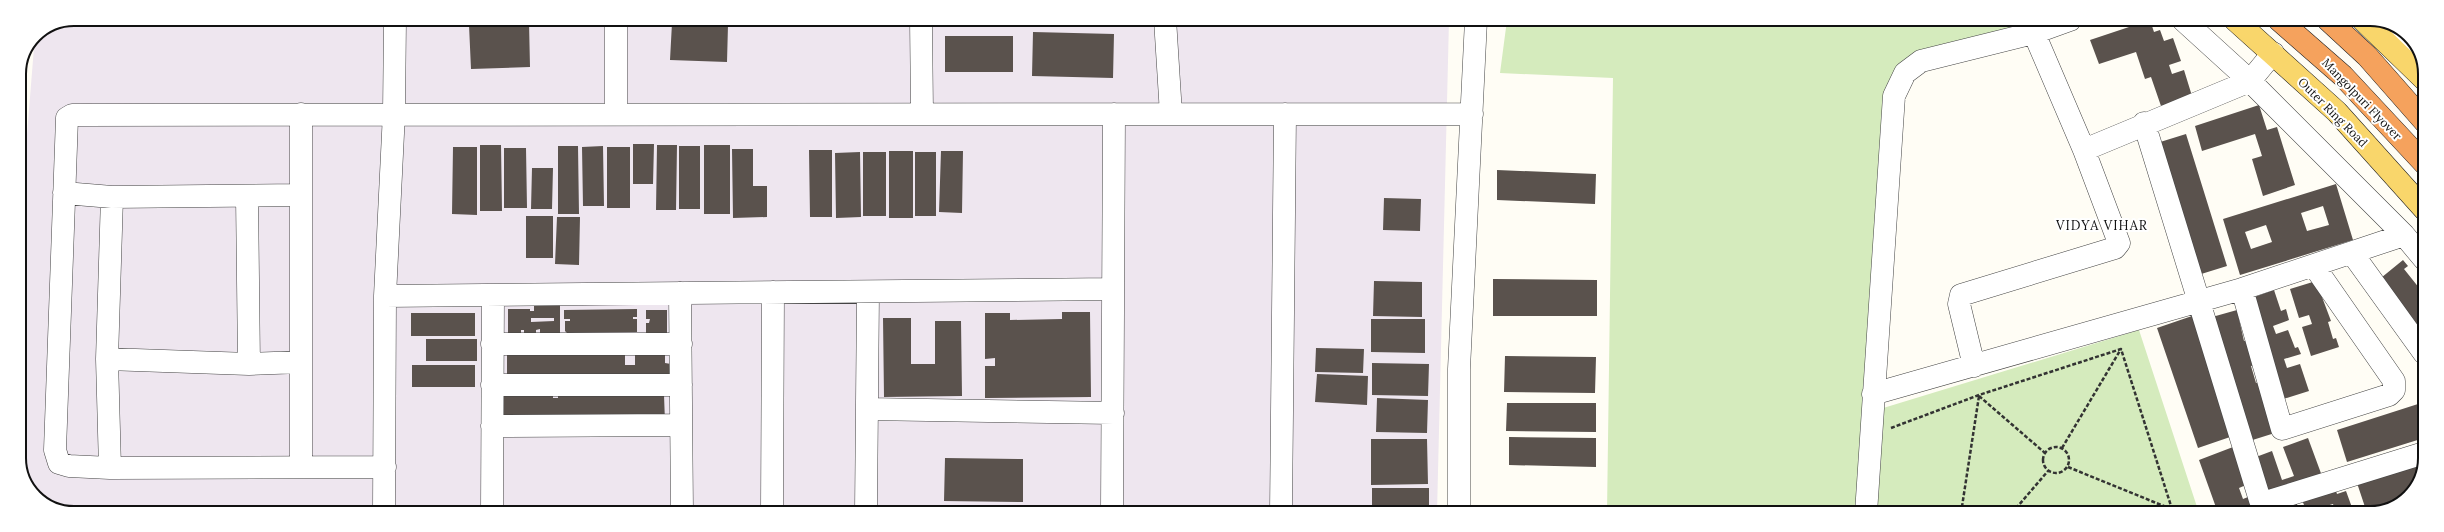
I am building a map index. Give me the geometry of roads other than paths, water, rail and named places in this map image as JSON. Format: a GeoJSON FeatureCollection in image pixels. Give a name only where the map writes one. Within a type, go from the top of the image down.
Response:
{"type":"FeatureCollection","features":[{"type":"Feature","properties":{"kind":"highway","name":"Mangolpuri Flyover"},"geometry":{"type":"LineString","coordinates":[[2286,26],[2343,76],[2418,156]]}},
{"type":"Feature","properties":{"kind":"highway"},"geometry":{"type":"LineString","coordinates":[[2334,26],[2367,56],[2418,114]]}},
{"type":"Feature","properties":{"kind":"main road","name":"Outer Ring Road"},"geometry":{"type":"LineString","coordinates":[[2242,26],[2337,112],[2418,202]]}},
{"type":"Feature","properties":{"kind":"main road"},"geometry":{"type":"LineString","coordinates":[[2369,26],[2418,73]]}},
{"type":"Feature","properties":{"kind":"street"},"geometry":{"type":"LineString","coordinates":[[384,506],[385,296],[394,113],[395,26]]}},
{"type":"Feature","properties":{"kind":"street"},"geometry":{"type":"LineString","coordinates":[[616,26],[616,114]]}},
{"type":"Feature","properties":{"kind":"street"},"geometry":{"type":"LineString","coordinates":[[920,26],[922,114]]}},
{"type":"Feature","properties":{"kind":"street"},"geometry":{"type":"LineString","coordinates":[[1165,26],[1171,114]]}},
{"type":"Feature","properties":{"kind":"street"},"geometry":{"type":"LineString","coordinates":[[1459,506],[1459,369],[1476,26]]}},
{"type":"Feature","properties":{"kind":"street"},"geometry":{"type":"LineString","coordinates":[[1867,506],[1894,96],[1905,73],[1921,61],[2034,33],[2053,26]]}},
{"type":"Feature","properties":{"kind":"street"},"geometry":{"type":"LineString","coordinates":[[2190,26],[2250,81],[2404,235],[2418,252]]}},
{"type":"Feature","properties":{"kind":"street"},"geometry":{"type":"LineString","coordinates":[[1974,366],[1959,304],[1961,295],[2115,248],[2118,245],[2119,239],[2084,150],[2034,33]]}},
{"type":"Feature","properties":{"kind":"street"},"geometry":{"type":"LineString","coordinates":[[2084,150],[2144,123],[2250,81],[2273,53]]}},
{"type":"Feature","properties":{"kind":"street"},"geometry":{"type":"LineString","coordinates":[[385,467],[110,468],[68,466],[59,463],[55,450],[65,126],[67,118],[72,115],[394,113],[1472,114]]}},
{"type":"Feature","properties":{"kind":"street"},"geometry":{"type":"LineString","coordinates":[[301,467],[302,114]]}},
{"type":"Feature","properties":{"kind":"street"},"geometry":{"type":"LineString","coordinates":[[1112,506],[1114,114]]}},
{"type":"Feature","properties":{"kind":"street"},"geometry":{"type":"LineString","coordinates":[[1281,506],[1285,114]]}},
{"type":"Feature","properties":{"kind":"street"},"geometry":{"type":"LineString","coordinates":[[2144,123],[2256,491],[2262,502],[2418,456]]}},
{"type":"Feature","properties":{"kind":"street"},"geometry":{"type":"LineString","coordinates":[[64,193],[112,197],[302,195]]}},
{"type":"Feature","properties":{"kind":"street"},"geometry":{"type":"LineString","coordinates":[[247,196],[249,364]]}},
{"type":"Feature","properties":{"kind":"street"},"geometry":{"type":"LineString","coordinates":[[110,468],[107,359],[112,197]]}},
{"type":"Feature","properties":{"kind":"street"},"geometry":{"type":"LineString","coordinates":[[1873,394],[2242,288],[2314,266],[2404,235]]}},
{"type":"Feature","properties":{"kind":"street"},"geometry":{"type":"LineString","coordinates":[[2352,253],[2418,345]]}},
{"type":"Feature","properties":{"kind":"street"},"geometry":{"type":"LineString","coordinates":[[2242,288],[2282,428],[2389,396],[2394,390],[2394,381],[2314,266]]}},
{"type":"Feature","properties":{"kind":"street"},"geometry":{"type":"LineString","coordinates":[[385,296],[1113,289]]}},
{"type":"Feature","properties":{"kind":"street"},"geometry":{"type":"LineString","coordinates":[[772,506],[773,292]]}},
{"type":"Feature","properties":{"kind":"street"},"geometry":{"type":"LineString","coordinates":[[866,506],[868,292]]}},
{"type":"Feature","properties":{"kind":"street"},"geometry":{"type":"LineString","coordinates":[[680,293],[682,506]]}},
{"type":"Feature","properties":{"kind":"street"},"geometry":{"type":"LineString","coordinates":[[492,506],[493,295]]}},
{"type":"Feature","properties":{"kind":"street"},"geometry":{"type":"LineString","coordinates":[[492,344],[681,344]]}},
{"type":"Feature","properties":{"kind":"street"},"geometry":{"type":"LineString","coordinates":[[107,359],[249,364],[301,362]]}},
{"type":"Feature","properties":{"kind":"street"},"geometry":{"type":"LineString","coordinates":[[492,385],[681,385]]}},
{"type":"Feature","properties":{"kind":"street"},"geometry":{"type":"LineString","coordinates":[[867,409],[1113,413]]}},
{"type":"Feature","properties":{"kind":"street"},"geometry":{"type":"LineString","coordinates":[[492,426],[682,425]]}},
{"type":"Feature","properties":{"kind":"district","name":"VIDYA VIHAR"},"geometry":{"type":"Point","coordinates":[2102,225]}}]}
